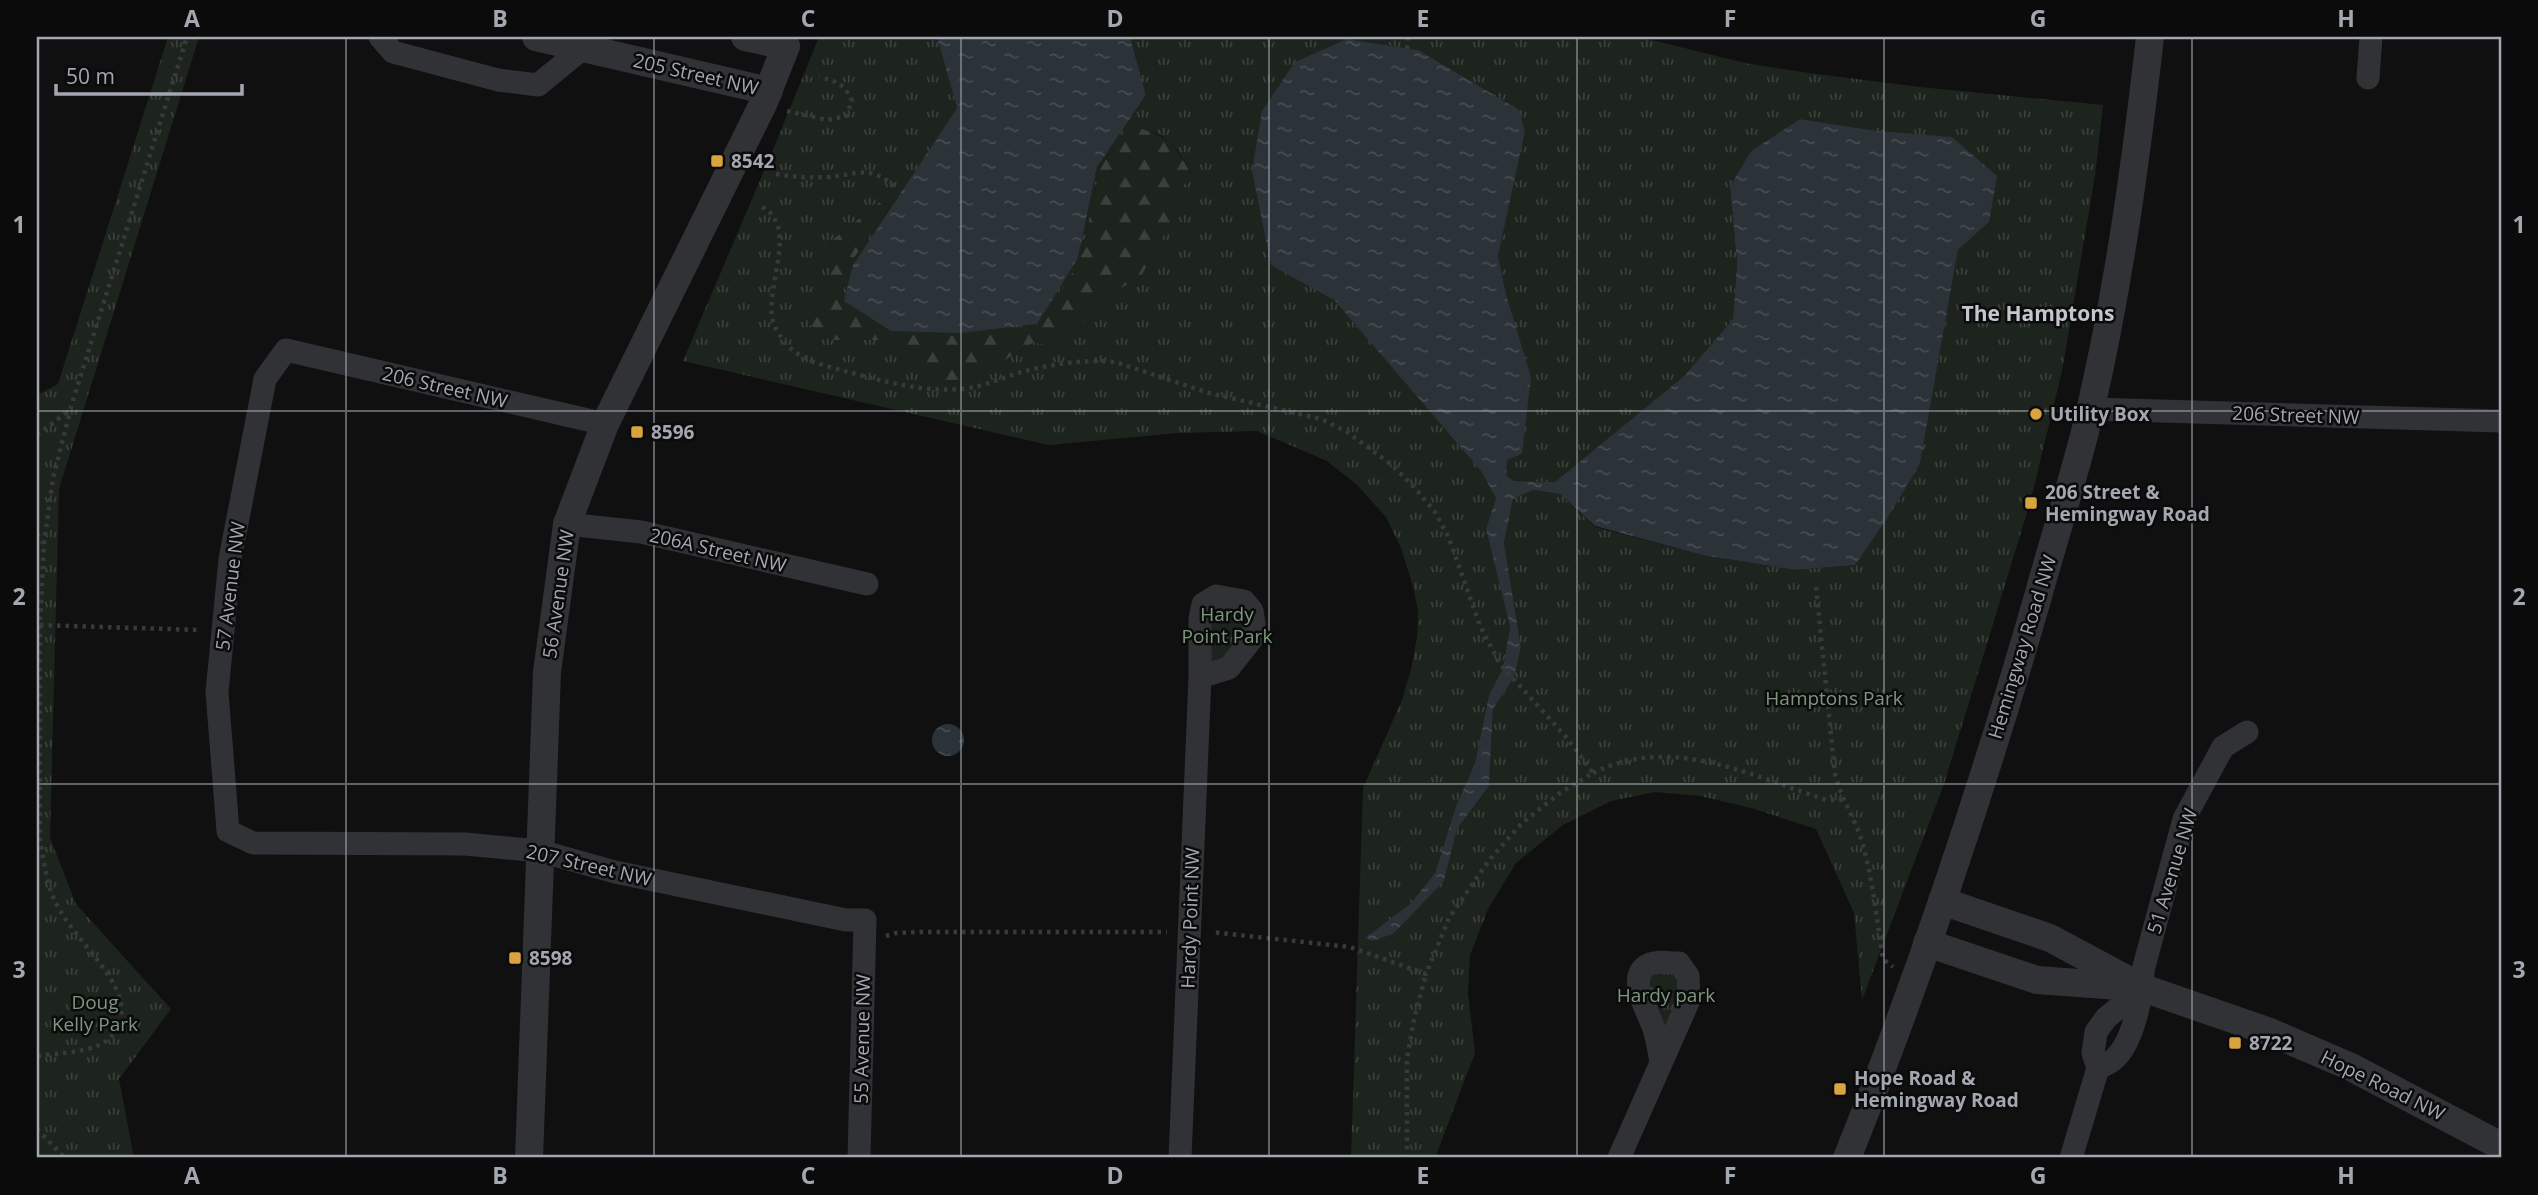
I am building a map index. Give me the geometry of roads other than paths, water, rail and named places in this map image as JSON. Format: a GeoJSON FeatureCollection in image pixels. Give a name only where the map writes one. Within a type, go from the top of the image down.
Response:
{"type":"FeatureCollection","features":[{"type":"Feature","properties":{"kind":"street"},"geometry":{"type":"LineString","coordinates":[[380,37],[393,52],[498,80],[538,85],[584,42]]}},
{"type":"Feature","properties":{"kind":"street","name":"205 Street NW"},"geometry":{"type":"LineString","coordinates":[[536,37],[584,42],[766,98]]}},
{"type":"Feature","properties":{"kind":"street"},"geometry":{"type":"LineString","coordinates":[[745,37],[788,41]]}},
{"type":"Feature","properties":{"kind":"street","name":"Hemingway Road NW"},"geometry":{"type":"LineString","coordinates":[[1847,1158],[1942,901],[2013,682],[2091,409],[2116,285],[2136,159],[2150,37]]}},
{"type":"Feature","properties":{"kind":"street"},"geometry":{"type":"LineString","coordinates":[[2368,78],[2371,37]]}},
{"type":"Feature","properties":{"kind":"street","name":"56 Avenue NW"},"geometry":{"type":"LineString","coordinates":[[529,1158],[547,672],[567,524],[605,424],[766,98],[788,41]]}},
{"type":"Feature","properties":{"kind":"street","name":"206 Street NW"},"geometry":{"type":"LineString","coordinates":[[286,350],[605,424]]}},
{"type":"Feature","properties":{"kind":"street","name":"57 Avenue NW"},"geometry":{"type":"LineString","coordinates":[[228,831],[217,692],[230,559],[265,379],[286,350]]}},
{"type":"Feature","properties":{"kind":"street","name":"206 Street NW"},"geometry":{"type":"LineString","coordinates":[[2091,409],[2501,421]]}},
{"type":"Feature","properties":{"kind":"street","name":"206A Street NW"},"geometry":{"type":"LineString","coordinates":[[567,524],[641,532],[867,584]]}},
{"type":"Feature","properties":{"kind":"street","name":"Hardy Point NW"},"geometry":{"type":"LineString","coordinates":[[1180,1158],[1200,677]]}},
{"type":"Feature","properties":{"kind":"street","name":"51 Avenue NW"},"geometry":{"type":"LineString","coordinates":[[2071,1158],[2098,1068],[2114,1059],[2127,1042],[2143,988],[2143,970],[2184,819],[2223,747],[2247,732]]}},
{"type":"Feature","properties":{"kind":"street","name":"207 Street NW"},"geometry":{"type":"LineString","coordinates":[[228,831],[253,843],[465,845],[540,851],[615,872],[846,920],[865,920]]}},
{"type":"Feature","properties":{"kind":"street","name":"Hope Road NW"},"geometry":{"type":"LineString","coordinates":[[1942,901],[2050,938],[2143,988],[2270,1032],[2349,1066],[2501,1146]]}},
{"type":"Feature","properties":{"kind":"street","name":"55 Avenue NW"},"geometry":{"type":"LineString","coordinates":[[859,1158],[865,920]]}},
{"type":"Feature","properties":{"kind":"street","name":"Hope Road NW"},"geometry":{"type":"LineString","coordinates":[[1927,943],[2037,980],[2143,988]]}},
{"type":"Feature","properties":{"kind":"street"},"geometry":{"type":"LineString","coordinates":[[1619,1158],[1661,1062]]}},
{"type":"Feature","properties":{"kind":"water"},"geometry":{"type":"Polygon","coordinates":[[[937,37],[1130,37],[1146,95],[1097,167],[1078,258],[1037,324],[959,333],[891,331],[844,301],[853,265],[957,108],[937,37]]]}},
{"type":"Feature","properties":{"kind":"water"},"geometry":{"type":"Polygon","coordinates":[[[1347,39],[1418,50],[1519,110],[1525,131],[1498,256],[1507,298],[1531,377],[1522,454],[1507,460],[1506,475],[1514,481],[1555,482],[1684,376],[1733,319],[1737,263],[1730,186],[1751,151],[1800,119],[1877,131],[1952,137],[1997,176],[1989,222],[1958,250],[1920,464],[1855,565],[1796,570],[1702,555],[1595,526],[1560,494],[1533,490],[1513,499],[1504,543],[1521,647],[1514,678],[1493,709],[1489,786],[1457,829],[1444,881],[1393,934],[1371,941],[1365,938],[1410,904],[1435,873],[1456,806],[1475,763],[1489,695],[1503,668],[1510,627],[1486,529],[1496,498],[1481,471],[1334,300],[1271,265],[1252,171],[1262,111],[1295,62],[1347,39]]]}},
{"type":"Feature","properties":{"kind":"water"},"geometry":{"type":"Polygon","coordinates":[[[948,724],[959,729],[964,740],[959,751],[948,756],[937,751],[932,740],[937,729],[948,724]]]}},
{"type":"Feature","properties":{"kind":"place","name":"8542"},"geometry":{"type":"Point","coordinates":[717,161]}},
{"type":"Feature","properties":{"kind":"place","name":"Utility Box"},"geometry":{"type":"Point","coordinates":[2036,414]}},
{"type":"Feature","properties":{"kind":"place","name":"8596"},"geometry":{"type":"Point","coordinates":[637,432]}},
{"type":"Feature","properties":{"kind":"place","name":"206 Street & Hemingway Road"},"geometry":{"type":"Point","coordinates":[2031,503]}},
{"type":"Feature","properties":{"kind":"place","name":"8598"},"geometry":{"type":"Point","coordinates":[515,958]}},
{"type":"Feature","properties":{"kind":"place","name":"8722"},"geometry":{"type":"Point","coordinates":[2235,1043]}},
{"type":"Feature","properties":{"kind":"place","name":"Hope Road & Hemingway Road"},"geometry":{"type":"Point","coordinates":[1840,1089]}},
{"type":"Feature","properties":{"kind":"district","name":"The Hamptons"},"geometry":{"type":"Point","coordinates":[2038,314]}},
{"type":"Feature","properties":{"kind":"park label","name":"Hardy Point Park"},"geometry":{"type":"Point","coordinates":[1227,625]}},
{"type":"Feature","properties":{"kind":"park label","name":"Hamptons Park"},"geometry":{"type":"Point","coordinates":[1834,698]}},
{"type":"Feature","properties":{"kind":"park label","name":"Hardy park"},"geometry":{"type":"Point","coordinates":[1666,995]}},
{"type":"Feature","properties":{"kind":"park label","name":"Doug Kelly Park"},"geometry":{"type":"Point","coordinates":[95,1013]}}]}
